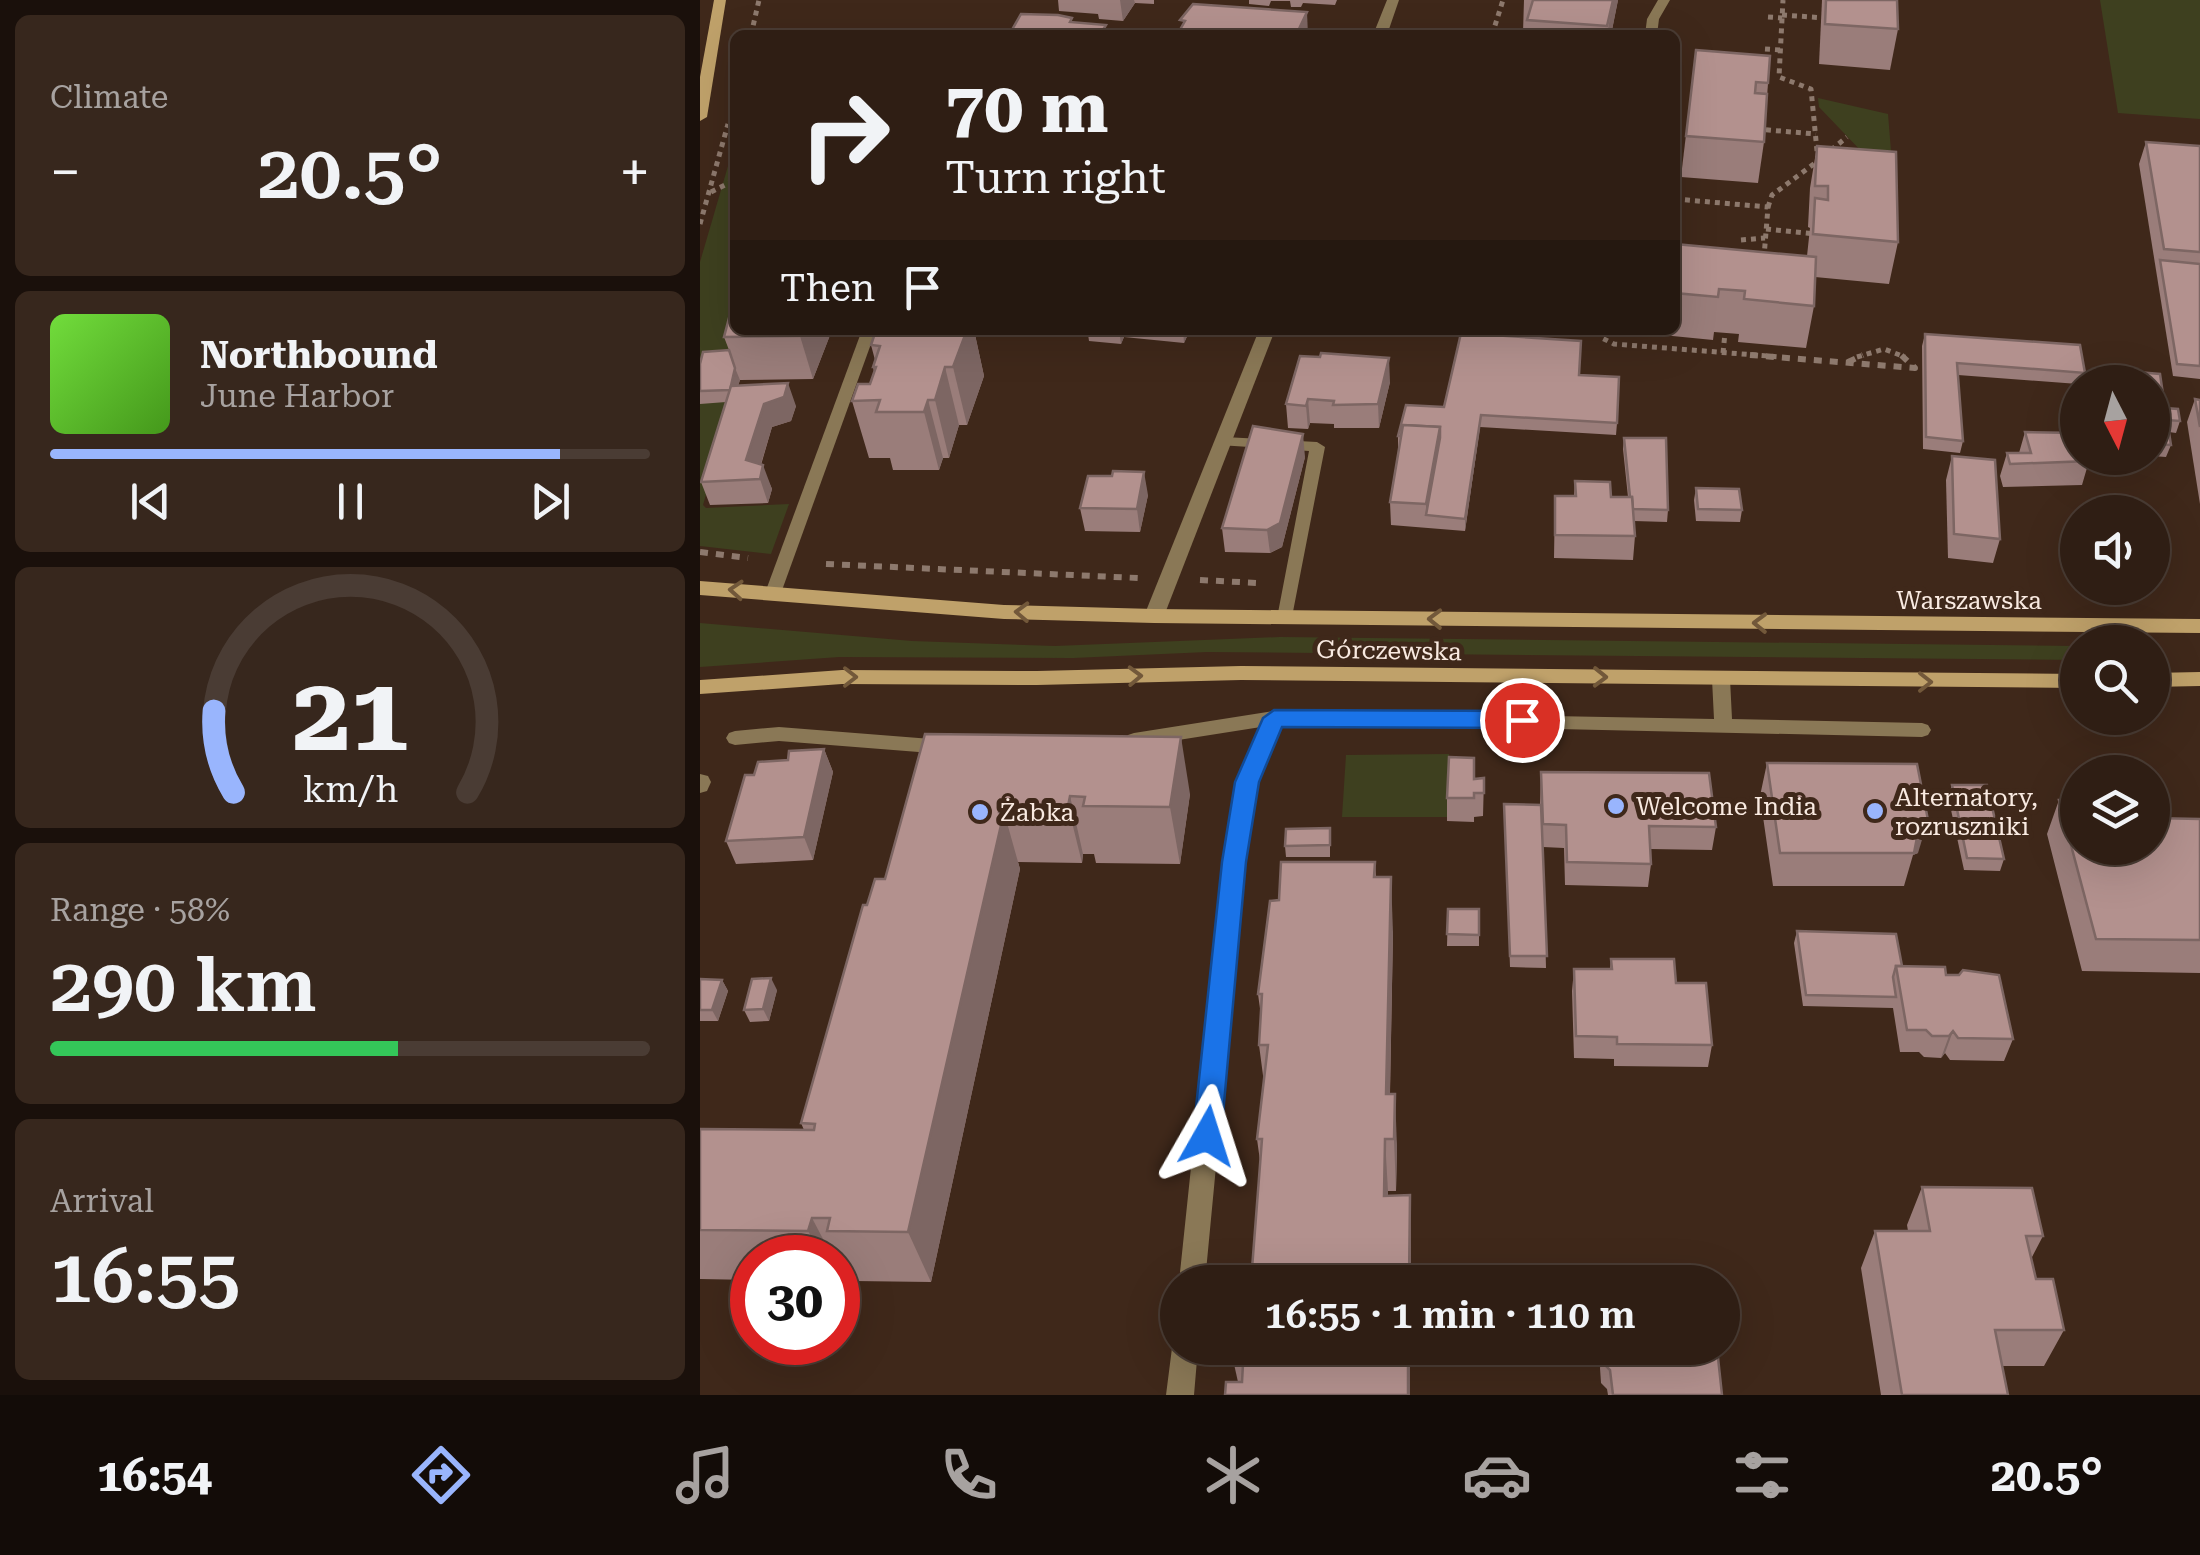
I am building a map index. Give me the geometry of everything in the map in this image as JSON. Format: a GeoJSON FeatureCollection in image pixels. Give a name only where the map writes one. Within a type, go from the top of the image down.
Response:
{"type":"FeatureCollection","features":[{"type":"Feature","properties":{"kind":"main road"},"geometry":{"type":"LineString","coordinates":[[700,117],[720,0]]}},
{"type":"Feature","properties":{"kind":"main road","name":"Górczewska"},"geometry":{"type":"LineString","coordinates":[[700,588],[1004,612],[1858,624]]}},
{"type":"Feature","properties":{"kind":"main road","name":"Warszawska"},"geometry":{"type":"LineString","coordinates":[[1858,624],[2200,626]]}},
{"type":"Feature","properties":{"kind":"main road","name":"Górczewska"},"geometry":{"type":"LineString","coordinates":[[700,687],[842,677],[1241,673],[2060,680]]}},
{"type":"Feature","properties":{"kind":"main road"},"geometry":{"type":"LineString","coordinates":[[2170,679],[2200,678]]}},
{"type":"Feature","properties":{"kind":"street"},"geometry":{"type":"LineString","coordinates":[[1382,30],[1393,0]]}},
{"type":"Feature","properties":{"kind":"street"},"geometry":{"type":"LineString","coordinates":[[1154,616],[1265,335]]}},
{"type":"Feature","properties":{"kind":"street"},"geometry":{"type":"LineString","coordinates":[[1194,1265],[1234,862],[1247,782],[1274,718]]}},
{"type":"Feature","properties":{"kind":"street"},"geometry":{"type":"LineString","coordinates":[[1180,1395],[1183,1365]]}},
{"type":"Feature","properties":{"kind":"lane"},"geometry":{"type":"LineString","coordinates":[[1652,30],[1664,0]]}},
{"type":"Feature","properties":{"kind":"lane"},"geometry":{"type":"LineString","coordinates":[[773,593],[866,335]]}},
{"type":"Feature","properties":{"kind":"lane"},"geometry":{"type":"LineString","coordinates":[[1224,442],[1317,447],[1285,618]]}},
{"type":"Feature","properties":{"kind":"lane"},"geometry":{"type":"LineString","coordinates":[[1720,679],[1723,727]]}},
{"type":"Feature","properties":{"kind":"lane"},"geometry":{"type":"LineString","coordinates":[[1121,742],[1274,718],[1562,720],[1619,726],[1922,730]]}},
{"type":"Feature","properties":{"kind":"lane"},"geometry":{"type":"LineString","coordinates":[[735,738],[779,734],[956,748]]}},
{"type":"Feature","properties":{"kind":"path"},"geometry":{"type":"LineString","coordinates":[[752,30],[759,0]]}},
{"type":"Feature","properties":{"kind":"path"},"geometry":{"type":"LineString","coordinates":[[1494,30],[1503,0]]}},
{"type":"Feature","properties":{"kind":"path"},"geometry":{"type":"LineString","coordinates":[[1784,0],[1779,77],[1811,88],[1818,161]]}},
{"type":"Feature","properties":{"kind":"path"},"geometry":{"type":"LineString","coordinates":[[1768,17],[1831,19]]}},
{"type":"Feature","properties":{"kind":"path"},"geometry":{"type":"LineString","coordinates":[[1765,49],[1781,50]]}},
{"type":"Feature","properties":{"kind":"path"},"geometry":{"type":"LineString","coordinates":[[700,224],[730,119]]}},
{"type":"Feature","properties":{"kind":"path"},"geometry":{"type":"LineString","coordinates":[[1750,129],[1816,134]]}},
{"type":"Feature","properties":{"kind":"path"},"geometry":{"type":"LineString","coordinates":[[1763,270],[1772,196],[1847,136]]}},
{"type":"Feature","properties":{"kind":"path"},"geometry":{"type":"LineString","coordinates":[[710,192],[730,182]]}},
{"type":"Feature","properties":{"kind":"path"},"geometry":{"type":"LineString","coordinates":[[1680,199],[1768,207]]}},
{"type":"Feature","properties":{"kind":"path"},"geometry":{"type":"LineString","coordinates":[[1766,229],[1821,234]]}},
{"type":"Feature","properties":{"kind":"path"},"geometry":{"type":"LineString","coordinates":[[1742,240],[1765,238]]}},
{"type":"Feature","properties":{"kind":"path"},"geometry":{"type":"LineString","coordinates":[[1723,352],[1725,333]]}},
{"type":"Feature","properties":{"kind":"path"},"geometry":{"type":"LineString","coordinates":[[1601,335],[1614,344],[1915,368],[1898,350],[1888,348],[1876,347],[1848,362]]}},
{"type":"Feature","properties":{"kind":"path"},"geometry":{"type":"LineString","coordinates":[[700,552],[784,562],[1291,584]]}},
{"type":"Feature","properties":{"kind":"green space"},"geometry":{"type":"Polygon","coordinates":[[[2100,0],[2200,0],[2200,119],[2118,113],[2100,0]]]}},
{"type":"Feature","properties":{"kind":"green space"},"geometry":{"type":"Polygon","coordinates":[[[1818,98],[1888,114],[1891,151],[1887,156],[1865,155],[1819,107],[1818,98]]]}},
{"type":"Feature","properties":{"kind":"green space"},"geometry":{"type":"Polygon","coordinates":[[[730,159],[730,335],[736,335],[744,362],[703,505],[706,508],[789,504],[771,554],[700,546],[700,262],[730,159]]]}},
{"type":"Feature","properties":{"kind":"green space"},"geometry":{"type":"Polygon","coordinates":[[[700,623],[912,641],[1055,646],[1280,637],[2060,646],[2060,660],[1207,652],[1073,658],[839,657],[700,667],[700,623]]]}},
{"type":"Feature","properties":{"kind":"green space"},"geometry":{"type":"Polygon","coordinates":[[[1449,754],[1447,817],[1342,817],[1346,755],[1449,754]]]}},
{"type":"Feature","properties":{"kind":"building"},"geometry":{"type":"Polygon","coordinates":[[[1533,0],[1613,0],[1607,26],[1527,20],[1533,0]]]}},
{"type":"Feature","properties":{"kind":"building"},"geometry":{"type":"Polygon","coordinates":[[[1826,0],[1897,0],[1898,29],[1825,24],[1826,0]]]}},
{"type":"Feature","properties":{"kind":"building"},"geometry":{"type":"Polygon","coordinates":[[[1193,4],[1307,12],[1298,30],[1180,30],[1185,21],[1180,20],[1193,4]]]}},
{"type":"Feature","properties":{"kind":"building"},"geometry":{"type":"Polygon","coordinates":[[[1021,14],[1058,15],[1072,18],[1070,22],[1106,25],[1103,30],[1012,30],[1021,14]]]}},
{"type":"Feature","properties":{"kind":"building"},"geometry":{"type":"Polygon","coordinates":[[[1696,50],[1770,56],[1768,83],[1756,82],[1755,93],[1767,94],[1764,142],[1686,136],[1696,50]]]}},
{"type":"Feature","properties":{"kind":"building"},"geometry":{"type":"Polygon","coordinates":[[[2146,142],[2200,146],[2200,252],[2164,249],[2146,142]]]}},
{"type":"Feature","properties":{"kind":"building"},"geometry":{"type":"Polygon","coordinates":[[[1817,146],[1896,152],[1898,242],[1813,234],[1815,198],[1828,200],[1828,186],[1815,186],[1817,146]]]}},
{"type":"Feature","properties":{"kind":"building"},"geometry":{"type":"Polygon","coordinates":[[[1680,244],[1816,257],[1814,306],[1744,299],[1745,291],[1719,289],[1718,297],[1680,293],[1680,244]]]}},
{"type":"Feature","properties":{"kind":"building"},"geometry":{"type":"Polygon","coordinates":[[[2160,260],[2200,264],[2200,366],[2177,364],[2160,260]]]}},
{"type":"Feature","properties":{"kind":"building"},"geometry":{"type":"Polygon","coordinates":[[[730,314],[730,335],[800,335],[800,336],[724,337],[730,314]]]}},
{"type":"Feature","properties":{"kind":"building"},"geometry":{"type":"Polygon","coordinates":[[[1925,334],[2080,345],[2084,365],[2060,365],[2060,371],[1957,363],[1963,441],[1926,437],[1925,334]]]}},
{"type":"Feature","properties":{"kind":"building"},"geometry":{"type":"Polygon","coordinates":[[[874,335],[965,335],[953,367],[945,367],[935,400],[928,400],[924,412],[876,412],[880,400],[852,401],[858,384],[870,384],[876,367],[880,346],[871,345],[874,335]]]}},
{"type":"Feature","properties":{"kind":"building"},"geometry":{"type":"Polygon","coordinates":[[[1461,335],[1581,341],[1579,375],[1619,377],[1617,423],[1481,415],[1465,519],[1426,515],[1440,427],[1403,425],[1398,436],[1406,405],[1444,407],[1461,335]]]}},
{"type":"Feature","properties":{"kind":"building"},"geometry":{"type":"Polygon","coordinates":[[[729,350],[735,368],[730,390],[700,391],[703,352],[729,350]]]}},
{"type":"Feature","properties":{"kind":"building"},"geometry":{"type":"Polygon","coordinates":[[[1321,353],[1389,358],[1378,404],[1333,405],[1334,401],[1308,399],[1306,406],[1286,404],[1300,356],[1320,357],[1321,353]]]}},
{"type":"Feature","properties":{"kind":"building"},"geometry":{"type":"Polygon","coordinates":[[[788,383],[784,397],[764,404],[746,460],[763,465],[760,479],[701,482],[731,386],[788,383]]]}},
{"type":"Feature","properties":{"kind":"building"},"geometry":{"type":"Polygon","coordinates":[[[2195,399],[2200,400],[2200,427],[2195,399]]]}},
{"type":"Feature","properties":{"kind":"building"},"geometry":{"type":"Polygon","coordinates":[[[2170,408],[2178,409],[2180,421],[2170,420],[2170,408]]]}},
{"type":"Feature","properties":{"kind":"building"},"geometry":{"type":"Polygon","coordinates":[[[1403,425],[1440,427],[1426,504],[1390,502],[1403,425]]]}},
{"type":"Feature","properties":{"kind":"building"},"geometry":{"type":"Polygon","coordinates":[[[1253,426],[1303,434],[1280,523],[1267,530],[1222,528],[1253,426]]]}},
{"type":"Feature","properties":{"kind":"building"},"geometry":{"type":"Polygon","coordinates":[[[2025,432],[2060,433],[2060,462],[2010,464],[2007,453],[2031,453],[2025,432]]]}},
{"type":"Feature","properties":{"kind":"building"},"geometry":{"type":"Polygon","coordinates":[[[1624,438],[1666,438],[1668,510],[1633,509],[1624,438]]]}},
{"type":"Feature","properties":{"kind":"building"},"geometry":{"type":"Polygon","coordinates":[[[1952,456],[1995,460],[2000,539],[1954,534],[1952,456]]]}},
{"type":"Feature","properties":{"kind":"building"},"geometry":{"type":"Polygon","coordinates":[[[1113,471],[1144,472],[1137,509],[1080,508],[1088,476],[1112,476],[1113,471]]]}},
{"type":"Feature","properties":{"kind":"building"},"geometry":{"type":"Polygon","coordinates":[[[1575,481],[1610,482],[1611,497],[1632,497],[1635,536],[1555,535],[1555,496],[1576,496],[1575,481]]]}},
{"type":"Feature","properties":{"kind":"building"},"geometry":{"type":"Polygon","coordinates":[[[1696,488],[1739,489],[1742,510],[1698,509],[1696,488]]]}},
{"type":"Feature","properties":{"kind":"building"},"geometry":{"type":"Polygon","coordinates":[[[925,734],[1181,737],[1170,807],[1083,806],[1085,797],[1070,796],[1068,806],[1000,805],[999,812],[1004,812],[908,1232],[827,1231],[830,1218],[812,1218],[808,1231],[700,1230],[700,1129],[814,1130],[815,1124],[801,1123],[863,905],[867,905],[875,879],[885,879],[925,734]]]}},
{"type":"Feature","properties":{"kind":"building"},"geometry":{"type":"Polygon","coordinates":[[[824,749],[804,837],[726,841],[745,775],[754,775],[758,762],[788,760],[789,751],[824,749]]]}},
{"type":"Feature","properties":{"kind":"building"},"geometry":{"type":"Polygon","coordinates":[[[1449,757],[1474,758],[1474,779],[1484,778],[1484,793],[1474,793],[1474,798],[1447,798],[1449,757]]]}},
{"type":"Feature","properties":{"kind":"building"},"geometry":{"type":"Polygon","coordinates":[[[1767,763],[1917,764],[1928,820],[1920,822],[1914,853],[1780,853],[1767,763]]]}},
{"type":"Feature","properties":{"kind":"building"},"geometry":{"type":"Polygon","coordinates":[[[1541,772],[1709,773],[1716,827],[1649,826],[1651,864],[1567,862],[1566,825],[1543,824],[1541,772]]]}},
{"type":"Feature","properties":{"kind":"building"},"geometry":{"type":"Polygon","coordinates":[[[1952,785],[1987,785],[2004,859],[1967,858],[1952,785]]]}},
{"type":"Feature","properties":{"kind":"building"},"geometry":{"type":"Polygon","coordinates":[[[1504,804],[1541,805],[1547,956],[1510,956],[1504,804]]]}},
{"type":"Feature","properties":{"kind":"building"},"geometry":{"type":"Polygon","coordinates":[[[2170,818],[2200,819],[2200,940],[2096,939],[2076,865],[2170,865],[2170,818]]]}},
{"type":"Feature","properties":{"kind":"building"},"geometry":{"type":"Polygon","coordinates":[[[1330,828],[1330,845],[1285,846],[1286,829],[1330,828]]]}},
{"type":"Feature","properties":{"kind":"building"},"geometry":{"type":"Polygon","coordinates":[[[1281,862],[1375,862],[1374,877],[1391,877],[1386,1094],[1395,1094],[1394,1139],[1385,1139],[1384,1196],[1410,1195],[1409,1265],[1252,1265],[1262,1139],[1257,1139],[1268,1045],[1259,1045],[1262,994],[1258,994],[1270,901],[1279,900],[1281,862]]]}},
{"type":"Feature","properties":{"kind":"building"},"geometry":{"type":"Polygon","coordinates":[[[1448,909],[1479,909],[1479,935],[1447,934],[1448,909]]]}},
{"type":"Feature","properties":{"kind":"building"},"geometry":{"type":"Polygon","coordinates":[[[1797,931],[1896,934],[1902,966],[1896,966],[1893,977],[1896,997],[1806,995],[1797,931]]]}},
{"type":"Feature","properties":{"kind":"building"},"geometry":{"type":"Polygon","coordinates":[[[1611,959],[1674,959],[1676,983],[1706,983],[1712,1045],[1617,1044],[1617,1037],[1576,1036],[1574,969],[1612,969],[1611,959]]]}},
{"type":"Feature","properties":{"kind":"building"},"geometry":{"type":"Polygon","coordinates":[[[1896,966],[1945,967],[1946,975],[1959,975],[1963,970],[1999,975],[2013,1039],[1958,1038],[1953,1031],[1949,1036],[1932,1036],[1926,1030],[1907,1030],[1896,966]]]}},
{"type":"Feature","properties":{"kind":"building"},"geometry":{"type":"Polygon","coordinates":[[[771,978],[763,1009],[744,1010],[752,979],[771,978]]]}},
{"type":"Feature","properties":{"kind":"building"},"geometry":{"type":"Polygon","coordinates":[[[700,979],[722,980],[712,1010],[700,1010],[700,979]]]}},
{"type":"Feature","properties":{"kind":"building"},"geometry":{"type":"Polygon","coordinates":[[[1922,1187],[2032,1188],[2043,1236],[2026,1236],[2036,1279],[2053,1279],[2064,1330],[1995,1330],[2008,1395],[1902,1395],[1875,1231],[1930,1231],[1922,1187]]]}},
{"type":"Feature","properties":{"kind":"building"},"geometry":{"type":"Polygon","coordinates":[[[1243,1365],[1408,1365],[1408,1395],[1225,1395],[1226,1382],[1242,1382],[1243,1365]]]}},
{"type":"Feature","properties":{"kind":"building"},"geometry":{"type":"Polygon","coordinates":[[[1605,1365],[1719,1365],[1722,1395],[1613,1395],[1610,1370],[1605,1365]]]}},
{"type":"Feature","properties":{"kind":"place","name":"Welcome India"},"geometry":{"type":"Point","coordinates":[1616,806]}},
{"type":"Feature","properties":{"kind":"place","name":"Alternatory, rozruszniki"},"geometry":{"type":"Point","coordinates":[1875,811]}},
{"type":"Feature","properties":{"kind":"place","name":"Żabka"},"geometry":{"type":"Point","coordinates":[980,812]}},
{"type":"Feature","properties":{"kind":"route"},"geometry":{"type":"LineString","coordinates":[[1207,1136],[1234,862],[1247,782],[1274,718],[1522,720]]}}]}
